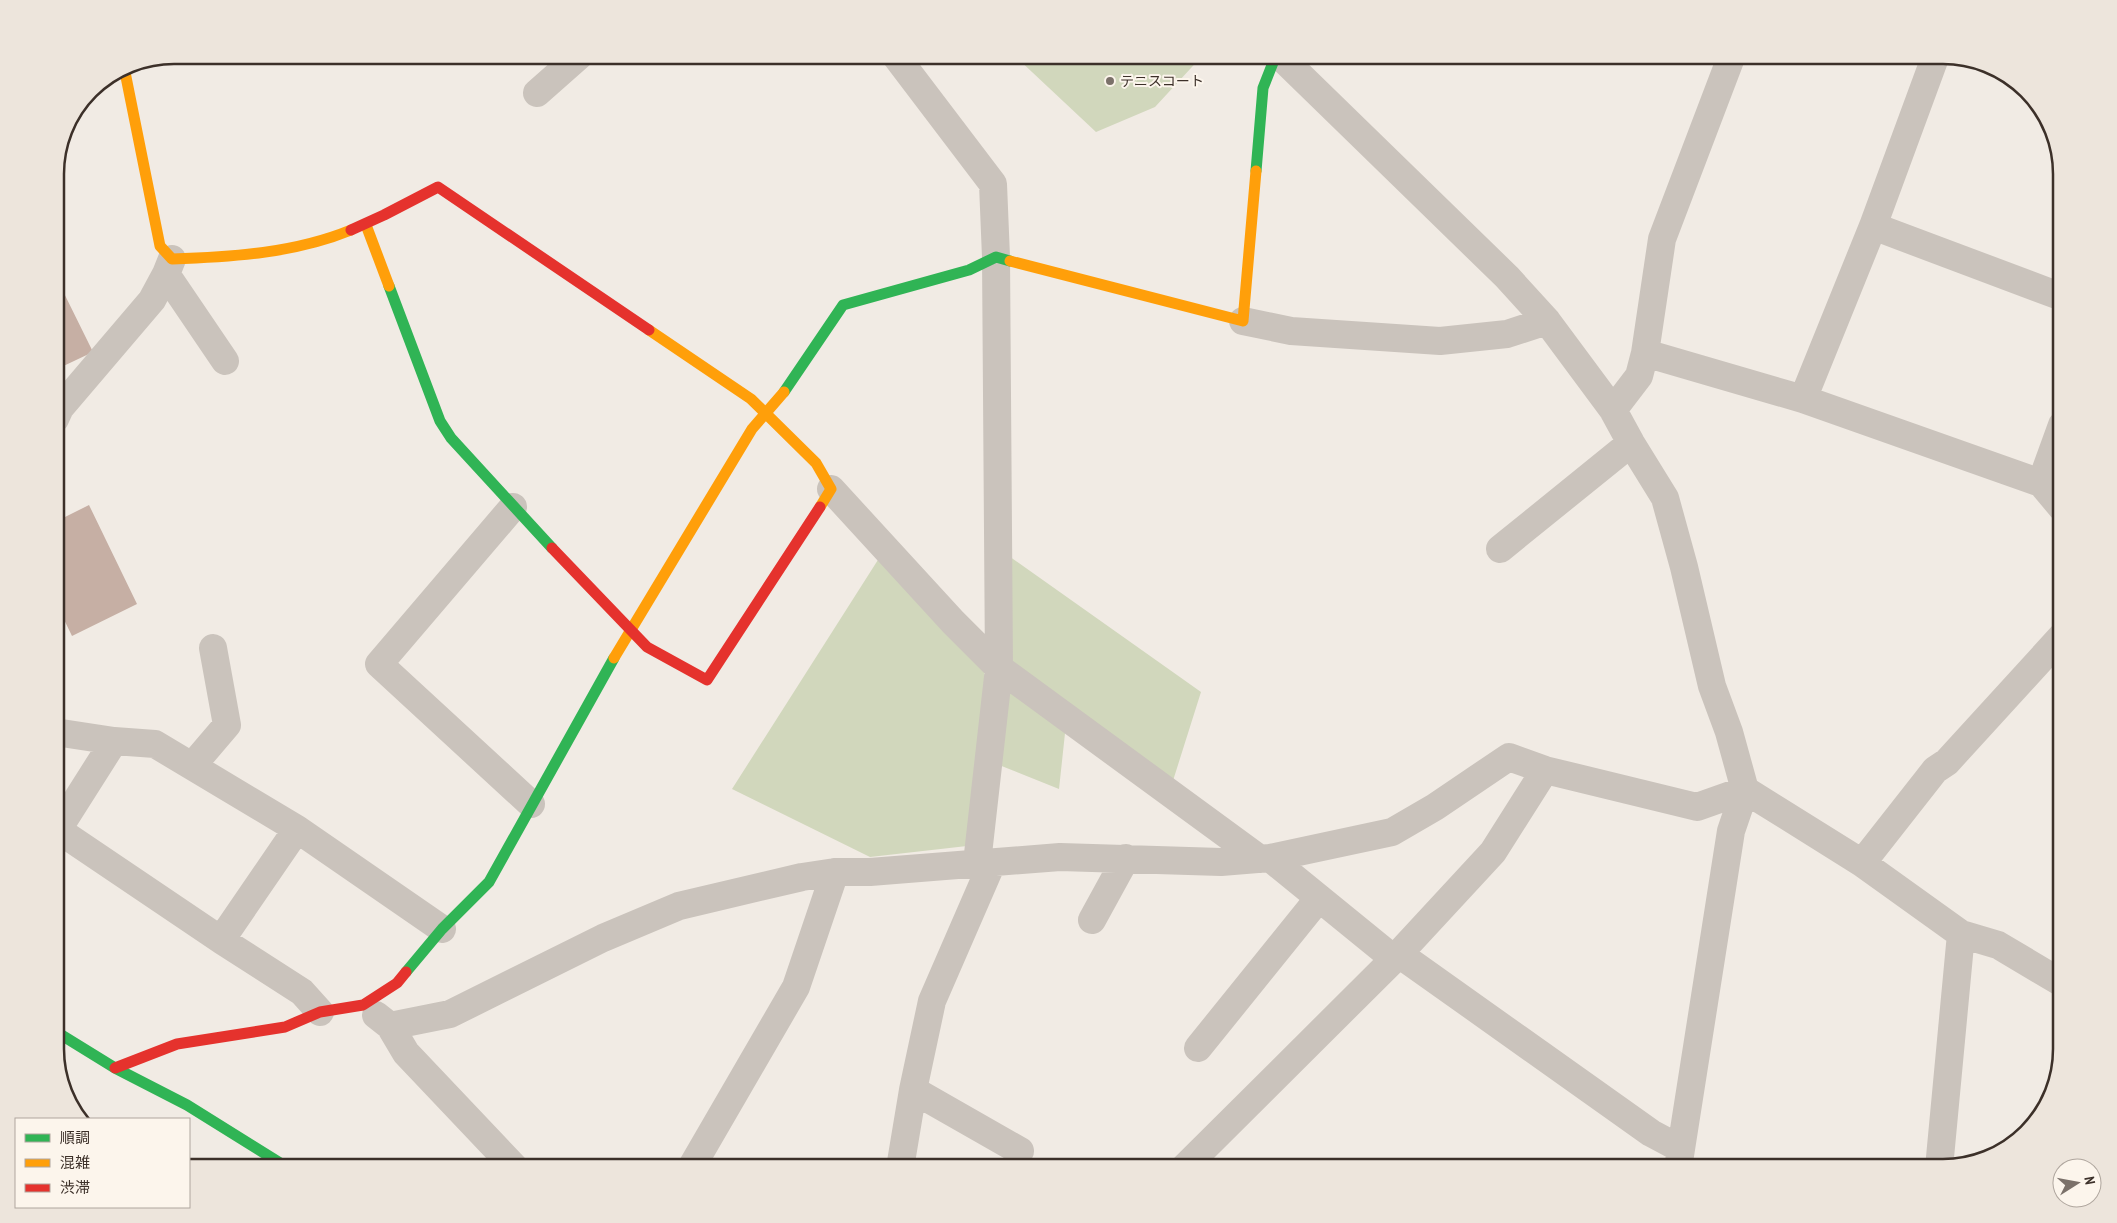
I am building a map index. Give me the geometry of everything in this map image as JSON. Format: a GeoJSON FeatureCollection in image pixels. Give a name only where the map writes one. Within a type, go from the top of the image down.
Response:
{"type":"FeatureCollection","features":[{"type":"Feature","properties":{"kind":"street"},"geometry":{"type":"LineString","coordinates":[[537,93],[570,64]]}},
{"type":"Feature","properties":{"kind":"street"},"geometry":{"type":"LineString","coordinates":[[902,64],[993,184],[996,257],[999,668],[984,863],[932,1001],[913,1090],[902,1159]]}},
{"type":"Feature","properties":{"kind":"street"},"geometry":{"type":"LineString","coordinates":[[1243,321],[1262,88],[1274,64]]}},
{"type":"Feature","properties":{"kind":"street"},"geometry":{"type":"LineString","coordinates":[[1287,64],[1507,277],[1547,321],[1613,410],[1631,443],[1666,498],[1712,686],[1729,732],[1745,790],[1731,831],[1680,1158]]}},
{"type":"Feature","properties":{"kind":"street"},"geometry":{"type":"LineString","coordinates":[[1613,410],[1639,376],[1645,353],[1662,239],[1729,64]]}},
{"type":"Feature","properties":{"kind":"street"},"geometry":{"type":"LineString","coordinates":[[1803,399],[1873,226],[1933,64]]}},
{"type":"Feature","properties":{"kind":"street"},"geometry":{"type":"LineString","coordinates":[[126,75],[160,246],[169,266],[225,361]]}},
{"type":"Feature","properties":{"kind":"street"},"geometry":{"type":"LineString","coordinates":[[169,266],[216,258],[275,252],[366,225],[438,187],[742,393],[816,463],[831,490],[999,668],[1265,858],[1396,957],[1651,1133],[1680,1158]]}},
{"type":"Feature","properties":{"kind":"street"},"geometry":{"type":"LineString","coordinates":[[366,225],[440,421],[451,438],[513,507],[647,647],[707,680],[831,490]]}},
{"type":"Feature","properties":{"kind":"street"},"geometry":{"type":"LineString","coordinates":[[1873,226],[2053,295]]}},
{"type":"Feature","properties":{"kind":"street"},"geometry":{"type":"LineString","coordinates":[[115,1068],[177,1044],[285,1027],[320,1012],[363,1005],[397,983],[442,929],[489,882],[629,630],[752,429],[781,396],[843,305],[969,270],[996,257],[1243,321],[1291,331],[1440,341],[1507,334],[1547,321]]}},
{"type":"Feature","properties":{"kind":"street"},"geometry":{"type":"LineString","coordinates":[[64,403],[152,300],[169,266]]}},
{"type":"Feature","properties":{"kind":"street"},"geometry":{"type":"LineString","coordinates":[[1645,353],[1803,399],[2041,483],[2053,497]]}},
{"type":"Feature","properties":{"kind":"street"},"geometry":{"type":"LineString","coordinates":[[1500,549],[1631,443]]}},
{"type":"Feature","properties":{"kind":"street"},"geometry":{"type":"LineString","coordinates":[[2041,483],[2053,450]]}},
{"type":"Feature","properties":{"kind":"street"},"geometry":{"type":"LineString","coordinates":[[513,507],[379,664],[531,804]]}},
{"type":"Feature","properties":{"kind":"street"},"geometry":{"type":"LineString","coordinates":[[1862,863],[1935,770],[1947,762],[2053,646]]}},
{"type":"Feature","properties":{"kind":"street"},"geometry":{"type":"LineString","coordinates":[[192,766],[227,725],[213,648]]}},
{"type":"Feature","properties":{"kind":"street"},"geometry":{"type":"LineString","coordinates":[[64,733],[114,741],[155,744],[297,829],[442,929]]}},
{"type":"Feature","properties":{"kind":"street"},"geometry":{"type":"LineString","coordinates":[[64,821],[114,741]]}},
{"type":"Feature","properties":{"kind":"street"},"geometry":{"type":"LineString","coordinates":[[390,1026],[450,1014],[603,938],[679,906],[802,877],[835,872],[870,872],[1060,857],[1222,862],[1265,858],[1392,832],[1435,807],[1509,757],[1545,770],[1697,807],[1745,790]]}},
{"type":"Feature","properties":{"kind":"street"},"geometry":{"type":"LineString","coordinates":[[1202,1159],[1396,957],[1493,852],[1545,770]]}},
{"type":"Feature","properties":{"kind":"street"},"geometry":{"type":"LineString","coordinates":[[1745,790],[1862,863],[1961,934],[1998,945],[2053,978]]}},
{"type":"Feature","properties":{"kind":"street"},"geometry":{"type":"LineString","coordinates":[[221,940],[297,829]]}},
{"type":"Feature","properties":{"kind":"street"},"geometry":{"type":"LineString","coordinates":[[64,837],[302,992],[320,1012]]}},
{"type":"Feature","properties":{"kind":"street"},"geometry":{"type":"LineString","coordinates":[[1092,920],[1126,858]]}},
{"type":"Feature","properties":{"kind":"street"},"geometry":{"type":"LineString","coordinates":[[696,1159],[796,987],[835,872]]}},
{"type":"Feature","properties":{"kind":"street"},"geometry":{"type":"LineString","coordinates":[[1198,1048],[1319,898]]}},
{"type":"Feature","properties":{"kind":"street"},"geometry":{"type":"LineString","coordinates":[[1940,1159],[1961,934]]}},
{"type":"Feature","properties":{"kind":"street"},"geometry":{"type":"LineString","coordinates":[[363,1005],[390,1026],[406,1053],[507,1159]]}},
{"type":"Feature","properties":{"kind":"street"},"geometry":{"type":"LineString","coordinates":[[64,1037],[183,1112],[271,1159]]}},
{"type":"Feature","properties":{"kind":"street"},"geometry":{"type":"LineString","coordinates":[[913,1090],[1020,1151]]}},
{"type":"Feature","properties":{"kind":"green space","name":"テニスコート"},"geometry":{"type":"Polygon","coordinates":[[[1024,64],[1195,64],[1155,107],[1096,132],[1024,64]]]}},
{"type":"Feature","properties":{"kind":"green space"},"geometry":{"type":"Polygon","coordinates":[[[883,552],[985,666],[976,834],[967,846],[870,857],[732,789],[883,552]]]}},
{"type":"Feature","properties":{"kind":"green space"},"geometry":{"type":"Polygon","coordinates":[[[1006,554],[1201,692],[1171,787],[1001,658],[1006,554]]]}},
{"type":"Feature","properties":{"kind":"green space"},"geometry":{"type":"Polygon","coordinates":[[[1003,677],[1066,724],[1059,789],[994,763],[1003,677]]]}},
{"type":"Feature","properties":{"kind":"building"},"geometry":{"type":"Polygon","coordinates":[[[64,293],[93,352],[64,366],[64,293]]]}},
{"type":"Feature","properties":{"kind":"building"},"geometry":{"type":"Polygon","coordinates":[[[89,505],[137,604],[72,636],[64,620],[64,518],[89,505]]]}},
{"type":"Feature","properties":{"kind":"traffic: fast"},"geometry":{"type":"LineString","coordinates":[[1256,171],[1263,88],[1272,64]]}},
{"type":"Feature","properties":{"kind":"traffic: fast"},"geometry":{"type":"LineString","coordinates":[[784,392],[843,305],[969,270],[996,257],[1010,261]]}},
{"type":"Feature","properties":{"kind":"traffic: fast"},"geometry":{"type":"LineString","coordinates":[[389,286],[440,421],[451,438],[552,548]]}},
{"type":"Feature","properties":{"kind":"traffic: fast"},"geometry":{"type":"LineString","coordinates":[[406,972],[442,929],[489,882],[614,658]]}},
{"type":"Feature","properties":{"kind":"traffic: fast"},"geometry":{"type":"LineString","coordinates":[[64,1037],[115,1068],[187,1105],[274,1159]]}},
{"type":"Feature","properties":{"kind":"traffic: slow"},"geometry":{"type":"LineString","coordinates":[[126,75],[160,246],[172,259],[241,255],[286,249],[330,238],[351,230]]}},
{"type":"Feature","properties":{"kind":"traffic: slow"},"geometry":{"type":"LineString","coordinates":[[1010,261],[1243,321],[1256,171]]}},
{"type":"Feature","properties":{"kind":"traffic: slow"},"geometry":{"type":"LineString","coordinates":[[366,225],[389,286]]}},
{"type":"Feature","properties":{"kind":"traffic: slow"},"geometry":{"type":"LineString","coordinates":[[649,330],[751,399],[816,463],[831,489],[820,507]]}},
{"type":"Feature","properties":{"kind":"traffic: slow"},"geometry":{"type":"LineString","coordinates":[[614,658],[752,429],[784,392]]}},
{"type":"Feature","properties":{"kind":"traffic: jam"},"geometry":{"type":"LineString","coordinates":[[351,230],[438,187],[649,330]]}},
{"type":"Feature","properties":{"kind":"traffic: jam"},"geometry":{"type":"LineString","coordinates":[[552,548],[647,647],[707,680],[820,507]]}},
{"type":"Feature","properties":{"kind":"traffic: jam"},"geometry":{"type":"LineString","coordinates":[[115,1068],[177,1044],[285,1027],[320,1012],[363,1005],[397,983],[406,972]]}},
{"type":"Feature","properties":{"kind":"place","name":"テニスコート"},"geometry":{"type":"Point","coordinates":[1110,81]}}]}
